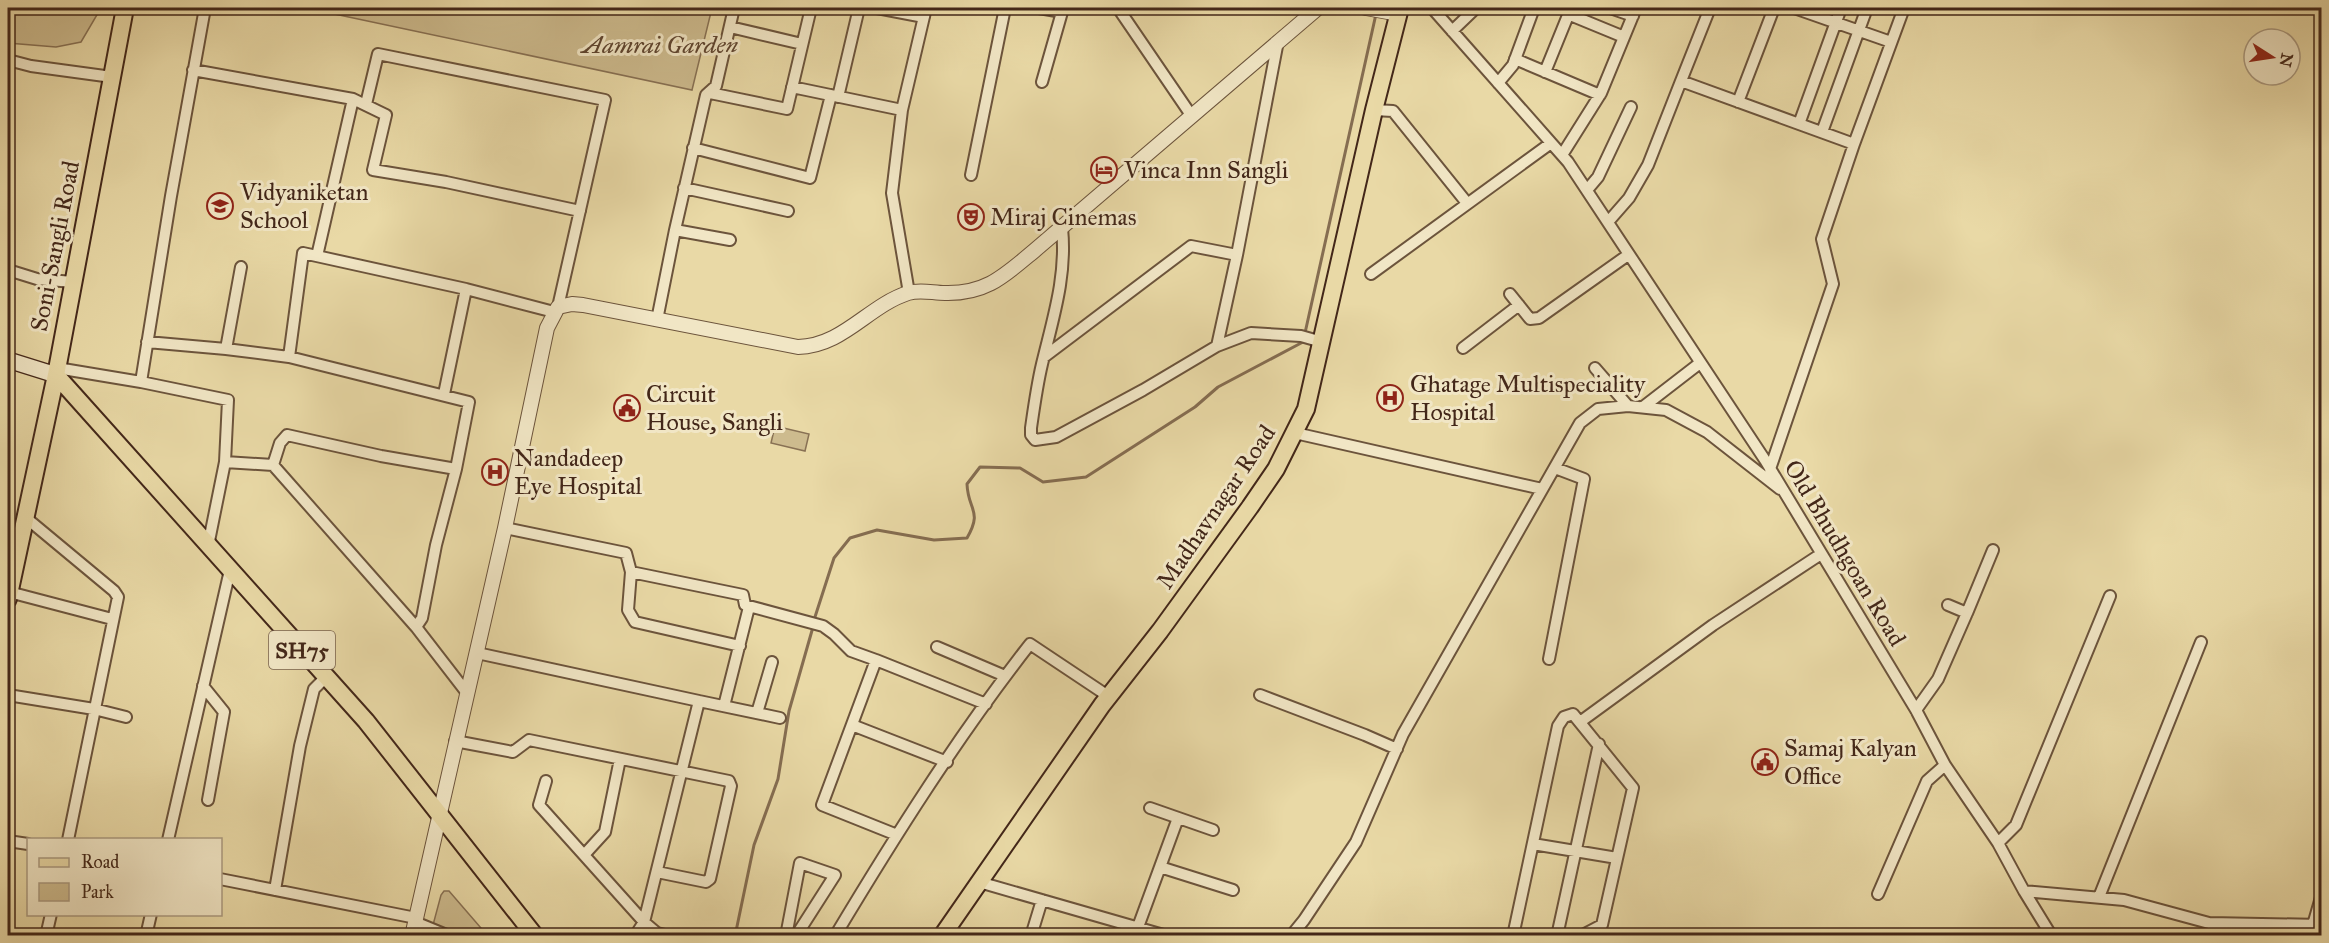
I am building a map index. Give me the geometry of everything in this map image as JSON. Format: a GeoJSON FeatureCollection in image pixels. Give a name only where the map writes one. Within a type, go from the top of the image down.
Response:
{"type":"FeatureCollection","features":[{"type":"Feature","properties":{"kind":"main road","name":"Soni-Sangli Road"},"geometry":{"type":"LineString","coordinates":[[8,595],[56,371],[125,8]]}},
{"type":"Feature","properties":{"kind":"main road","name":"Madhavnagar Road"},"geometry":{"type":"LineString","coordinates":[[942,936],[1108,696],[1160,631],[1250,507],[1276,469],[1295,433],[1306,409],[1374,110],[1384,10]]}},
{"type":"Feature","properties":{"kind":"main road"},"geometry":{"type":"LineString","coordinates":[[8,360],[56,371]]}},
{"type":"Feature","properties":{"kind":"main road","name":"SH75"},"geometry":{"type":"LineString","coordinates":[[56,371],[208,546],[366,720],[535,936]]}},
{"type":"Feature","properties":{"kind":"street"},"geometry":{"type":"LineString","coordinates":[[141,382],[205,8]]}},
{"type":"Feature","properties":{"kind":"street"},"geometry":{"type":"LineString","coordinates":[[657,320],[706,95],[716,86],[734,8]]}},
{"type":"Feature","properties":{"kind":"street"},"geometry":{"type":"LineString","coordinates":[[710,93],[787,109],[811,8]]}},
{"type":"Feature","properties":{"kind":"street"},"geometry":{"type":"LineString","coordinates":[[693,148],[810,178],[859,8]]}},
{"type":"Feature","properties":{"kind":"street"},"geometry":{"type":"LineString","coordinates":[[877,8],[925,12],[902,110],[892,193],[909,293]]}},
{"type":"Feature","properties":{"kind":"street"},"geometry":{"type":"LineString","coordinates":[[971,175],[1005,8]]}},
{"type":"Feature","properties":{"kind":"street"},"geometry":{"type":"LineString","coordinates":[[1040,8],[1062,10],[1042,82]]}},
{"type":"Feature","properties":{"kind":"street"},"geometry":{"type":"LineString","coordinates":[[1118,8],[1191,115]]}},
{"type":"Feature","properties":{"kind":"street"},"geometry":{"type":"LineString","coordinates":[[289,357],[303,253],[556,310],[572,304],[583,305],[798,347],[813,346],[848,331],[889,301],[909,293],[973,292],[995,282],[1062,228],[1317,8]]}},
{"type":"Feature","properties":{"kind":"street","name":"Old Bhudhgoan Road"},"geometry":{"type":"LineString","coordinates":[[1432,8],[1551,142],[1587,189],[1785,493],[1916,710],[1945,765],[1998,843],[2050,935]]}},
{"type":"Feature","properties":{"kind":"street"},"geometry":{"type":"LineString","coordinates":[[1452,31],[1476,8]]}},
{"type":"Feature","properties":{"kind":"street"},"geometry":{"type":"LineString","coordinates":[[1498,83],[1513,65],[1534,8]]}},
{"type":"Feature","properties":{"kind":"street"},"geometry":{"type":"LineString","coordinates":[[1562,155],[1600,95],[1635,12],[1610,8]]}},
{"type":"Feature","properties":{"kind":"street"},"geometry":{"type":"LineString","coordinates":[[1608,222],[1629,198],[1648,165],[1710,8]]}},
{"type":"Feature","properties":{"kind":"street"},"geometry":{"type":"LineString","coordinates":[[1738,102],[1774,8]]}},
{"type":"Feature","properties":{"kind":"street"},"geometry":{"type":"LineString","coordinates":[[1794,8],[1891,42]]}},
{"type":"Feature","properties":{"kind":"street"},"geometry":{"type":"LineString","coordinates":[[1799,124],[1841,8]]}},
{"type":"Feature","properties":{"kind":"street"},"geometry":{"type":"LineString","coordinates":[[1822,132],[1867,8]]}},
{"type":"Feature","properties":{"kind":"street"},"geometry":{"type":"LineString","coordinates":[[1770,469],[1833,284],[1822,239],[1904,8]]}},
{"type":"Feature","properties":{"kind":"street"},"geometry":{"type":"LineString","coordinates":[[1545,72],[1570,11],[1624,37]]}},
{"type":"Feature","properties":{"kind":"street"},"geometry":{"type":"LineString","coordinates":[[730,27],[802,44]]}},
{"type":"Feature","properties":{"kind":"street"},"geometry":{"type":"LineString","coordinates":[[1217,346],[1278,41]]}},
{"type":"Feature","properties":{"kind":"street"},"geometry":{"type":"LineString","coordinates":[[366,105],[378,54],[605,100],[556,310],[548,328],[477,653],[414,925]]}},
{"type":"Feature","properties":{"kind":"street"},"geometry":{"type":"LineString","coordinates":[[1515,59],[1600,95]]}},
{"type":"Feature","properties":{"kind":"street"},"geometry":{"type":"LineString","coordinates":[[8,60],[31,66],[112,77]]}},
{"type":"Feature","properties":{"kind":"street"},"geometry":{"type":"LineString","coordinates":[[193,70],[353,99],[386,115],[373,170],[446,182],[580,212]]}},
{"type":"Feature","properties":{"kind":"street"},"geometry":{"type":"LineString","coordinates":[[1681,81],[1854,144]]}},
{"type":"Feature","properties":{"kind":"street"},"geometry":{"type":"LineString","coordinates":[[792,87],[902,110]]}},
{"type":"Feature","properties":{"kind":"street"},"geometry":{"type":"LineString","coordinates":[[316,256],[353,99]]}},
{"type":"Feature","properties":{"kind":"street"},"geometry":{"type":"LineString","coordinates":[[1587,189],[1598,177],[1631,107]]}},
{"type":"Feature","properties":{"kind":"street"},"geometry":{"type":"LineString","coordinates":[[1374,110],[1392,111],[1467,203]]}},
{"type":"Feature","properties":{"kind":"street"},"geometry":{"type":"LineString","coordinates":[[1371,274],[1551,142]]}},
{"type":"Feature","properties":{"kind":"street"},"geometry":{"type":"LineString","coordinates":[[684,188],[788,211]]}},
{"type":"Feature","properties":{"kind":"street"},"geometry":{"type":"LineString","coordinates":[[1062,228],[1065,252],[1060,293],[1044,357],[1031,428],[1031,435],[1035,440],[1056,437],[1143,390],[1217,346],[1251,333],[1301,336],[1322,342]]}},
{"type":"Feature","properties":{"kind":"street"},"geometry":{"type":"LineString","coordinates":[[675,230],[730,240]]}},
{"type":"Feature","properties":{"kind":"street"},"geometry":{"type":"LineString","coordinates":[[1044,357],[1191,246],[1237,255]]}},
{"type":"Feature","properties":{"kind":"street"},"geometry":{"type":"LineString","coordinates":[[1510,294],[1530,319],[1539,318],[1628,255]]}},
{"type":"Feature","properties":{"kind":"street"},"geometry":{"type":"LineString","coordinates":[[226,349],[240,267]]}},
{"type":"Feature","properties":{"kind":"street"},"geometry":{"type":"LineString","coordinates":[[8,270],[37,279],[73,282]]}},
{"type":"Feature","properties":{"kind":"street"},"geometry":{"type":"LineString","coordinates":[[444,394],[466,289]]}},
{"type":"Feature","properties":{"kind":"street"},"geometry":{"type":"LineString","coordinates":[[1463,348],[1519,305]]}},
{"type":"Feature","properties":{"kind":"street"},"geometry":{"type":"LineString","coordinates":[[147,342],[289,357],[469,402],[456,469],[436,545],[422,618],[416,627]]}},
{"type":"Feature","properties":{"kind":"street"},"geometry":{"type":"LineString","coordinates":[[1643,407],[1700,363]]}},
{"type":"Feature","properties":{"kind":"street"},"geometry":{"type":"LineString","coordinates":[[1595,368],[1628,406]]}},
{"type":"Feature","properties":{"kind":"street"},"geometry":{"type":"LineString","coordinates":[[56,371],[141,382],[228,400],[225,462],[208,546]]}},
{"type":"Feature","properties":{"kind":"street"},"geometry":{"type":"LineString","coordinates":[[1291,936],[1356,842],[1403,734],[1580,423],[1598,409],[1628,406],[1666,410],[1707,432],[1785,493]]}},
{"type":"Feature","properties":{"kind":"street"},"geometry":{"type":"LineString","coordinates":[[1295,433],[1542,489]]}},
{"type":"Feature","properties":{"kind":"street"},"geometry":{"type":"LineString","coordinates":[[273,465],[280,443],[287,435],[381,456],[456,469]]}},
{"type":"Feature","properties":{"kind":"street"},"geometry":{"type":"LineString","coordinates":[[225,462],[273,465],[416,627],[467,693]]}},
{"type":"Feature","properties":{"kind":"street"},"geometry":{"type":"LineString","coordinates":[[1549,659],[1584,479],[1554,468]]}},
{"type":"Feature","properties":{"kind":"street"},"geometry":{"type":"LineString","coordinates":[[25,517],[114,591],[118,597],[68,838]]}},
{"type":"Feature","properties":{"kind":"street"},"geometry":{"type":"LineString","coordinates":[[505,528],[626,553],[631,572],[628,610],[635,622],[740,646]]}},
{"type":"Feature","properties":{"kind":"street"},"geometry":{"type":"LineString","coordinates":[[1916,710],[1938,679],[1993,550]]}},
{"type":"Feature","properties":{"kind":"street"},"geometry":{"type":"LineString","coordinates":[[1580,722],[1713,624],[1821,554]]}},
{"type":"Feature","properties":{"kind":"street"},"geometry":{"type":"LineString","coordinates":[[168,838],[230,570]]}},
{"type":"Feature","properties":{"kind":"street"},"geometry":{"type":"LineString","coordinates":[[631,572],[743,595],[745,605],[749,607],[823,626],[851,651],[986,704]]}},
{"type":"Feature","properties":{"kind":"street"},"geometry":{"type":"LineString","coordinates":[[8,595],[112,619]]}},
{"type":"Feature","properties":{"kind":"street"},"geometry":{"type":"LineString","coordinates":[[1998,843],[2016,825],[2110,596]]}},
{"type":"Feature","properties":{"kind":"street"},"geometry":{"type":"LineString","coordinates":[[1947,605],[1967,613]]}},
{"type":"Feature","properties":{"kind":"street"},"geometry":{"type":"LineString","coordinates":[[724,706],[749,607]]}},
{"type":"Feature","properties":{"kind":"street"},"geometry":{"type":"LineString","coordinates":[[2099,897],[2201,642]]}},
{"type":"Feature","properties":{"kind":"street"},"geometry":{"type":"LineString","coordinates":[[835,936],[897,835],[1005,676],[1030,644],[1108,696]]}},
{"type":"Feature","properties":{"kind":"street"},"geometry":{"type":"LineString","coordinates":[[937,647],[1005,676]]}},
{"type":"Feature","properties":{"kind":"street"},"geometry":{"type":"LineString","coordinates":[[477,653],[780,718]]}},
{"type":"Feature","properties":{"kind":"street"},"geometry":{"type":"LineString","coordinates":[[876,660],[822,805],[897,835]]}},
{"type":"Feature","properties":{"kind":"street"},"geometry":{"type":"LineString","coordinates":[[757,713],[772,662]]}},
{"type":"Feature","properties":{"kind":"street"},"geometry":{"type":"LineString","coordinates":[[275,890],[303,735],[314,689],[326,677]]}},
{"type":"Feature","properties":{"kind":"street"},"geometry":{"type":"LineString","coordinates":[[203,686],[224,712],[208,800]]}},
{"type":"Feature","properties":{"kind":"street"},"geometry":{"type":"LineString","coordinates":[[8,695],[94,709],[126,717]]}},
{"type":"Feature","properties":{"kind":"street"},"geometry":{"type":"LineString","coordinates":[[1260,695],[1396,749]]}},
{"type":"Feature","properties":{"kind":"street"},"geometry":{"type":"LineString","coordinates":[[635,936],[644,922],[699,701]]}},
{"type":"Feature","properties":{"kind":"street"},"geometry":{"type":"LineString","coordinates":[[1513,936],[1558,726],[1564,717],[1573,714],[1633,788],[1602,925],[1581,936]]}},
{"type":"Feature","properties":{"kind":"street"},"geometry":{"type":"LineString","coordinates":[[852,725],[947,762]]}},
{"type":"Feature","properties":{"kind":"street"},"geometry":{"type":"LineString","coordinates":[[455,741],[513,752],[529,740],[729,781],[731,786],[712,874],[706,882],[657,872]]}},
{"type":"Feature","properties":{"kind":"street"},"geometry":{"type":"LineString","coordinates":[[1557,936],[1599,744]]}},
{"type":"Feature","properties":{"kind":"street"},"geometry":{"type":"LineString","coordinates":[[584,855],[605,832],[620,759]]}},
{"type":"Feature","properties":{"kind":"street"},"geometry":{"type":"LineString","coordinates":[[1878,894],[1927,782],[1945,765]]}},
{"type":"Feature","properties":{"kind":"street"},"geometry":{"type":"LineString","coordinates":[[546,781],[539,805],[644,922],[657,933],[669,936]]}},
{"type":"Feature","properties":{"kind":"street"},"geometry":{"type":"LineString","coordinates":[[1150,808],[1214,831]]}},
{"type":"Feature","properties":{"kind":"street"},"geometry":{"type":"LineString","coordinates":[[1138,927],[1178,818]]}},
{"type":"Feature","properties":{"kind":"street"},"geometry":{"type":"LineString","coordinates":[[8,841],[27,844]]}},
{"type":"Feature","properties":{"kind":"street"},"geometry":{"type":"LineString","coordinates":[[1533,844],[1617,858]]}},
{"type":"Feature","properties":{"kind":"street"},"geometry":{"type":"LineString","coordinates":[[786,936],[800,863],[835,875],[796,936]]}},
{"type":"Feature","properties":{"kind":"street"},"geometry":{"type":"LineString","coordinates":[[1160,867],[1233,890]]}},
{"type":"Feature","properties":{"kind":"street"},"geometry":{"type":"LineString","coordinates":[[222,879],[275,890],[449,936]]}},
{"type":"Feature","properties":{"kind":"street"},"geometry":{"type":"LineString","coordinates":[[979,882],[1167,936]]}},
{"type":"Feature","properties":{"kind":"street"},"geometry":{"type":"LineString","coordinates":[[2024,891],[2133,902],[2209,923],[2317,925],[2322,894]]}},
{"type":"Feature","properties":{"kind":"street"},"geometry":{"type":"LineString","coordinates":[[1031,936],[1042,900]]}},
{"type":"Feature","properties":{"kind":"street"},"geometry":{"type":"LineString","coordinates":[[46,936],[51,916]]}},
{"type":"Feature","properties":{"kind":"street"},"geometry":{"type":"LineString","coordinates":[[146,936],[151,916]]}},
{"type":"Feature","properties":{"kind":"green space"},"geometry":{"type":"Polygon","coordinates":[[[8,8],[101,8],[81,42],[56,47],[8,43],[8,8]]]}},
{"type":"Feature","properties":{"kind":"green space","name":"Aamrai Garden"},"geometry":{"type":"Polygon","coordinates":[[[312,8],[712,8],[692,90],[312,8]]]}},
{"type":"Feature","properties":{"kind":"green space"},"geometry":{"type":"Polygon","coordinates":[[[775,426],[809,434],[805,451],[771,443],[775,426]]]}},
{"type":"Feature","properties":{"kind":"green space"},"geometry":{"type":"Polygon","coordinates":[[[444,891],[449,891],[487,935],[447,935],[433,925],[444,891]]]}},
{"type":"Feature","properties":{"kind":"waterway"},"geometry":{"type":"LineString","coordinates":[[814,620],[834,558],[850,538],[877,530],[934,540],[967,538],[974,522],[967,484],[980,467],[1020,468],[1043,482],[1086,477],[1195,407],[1218,387],[1303,342],[1376,14]]}},
{"type":"Feature","properties":{"kind":"waterway"},"geometry":{"type":"LineString","coordinates":[[735,936],[754,845],[778,779],[789,711],[813,627]]}},
{"type":"Feature","properties":{"kind":"place","name":"Vinca Inn Sangli"},"geometry":{"type":"Point","coordinates":[1104,170]}},
{"type":"Feature","properties":{"kind":"place","name":"Vidyaniketan School"},"geometry":{"type":"Point","coordinates":[220,206]}},
{"type":"Feature","properties":{"kind":"place","name":"Miraj Cinemas"},"geometry":{"type":"Point","coordinates":[971,217]}},
{"type":"Feature","properties":{"kind":"place","name":"Ghatage Multispeciality Hospital"},"geometry":{"type":"Point","coordinates":[1390,398]}},
{"type":"Feature","properties":{"kind":"place","name":"Circuit House, Sangli"},"geometry":{"type":"Point","coordinates":[627,408]}},
{"type":"Feature","properties":{"kind":"place","name":"Nandadeep Eye Hospital"},"geometry":{"type":"Point","coordinates":[495,472]}},
{"type":"Feature","properties":{"kind":"place","name":"Samaj Kalyan Office"},"geometry":{"type":"Point","coordinates":[1765,762]}}]}
